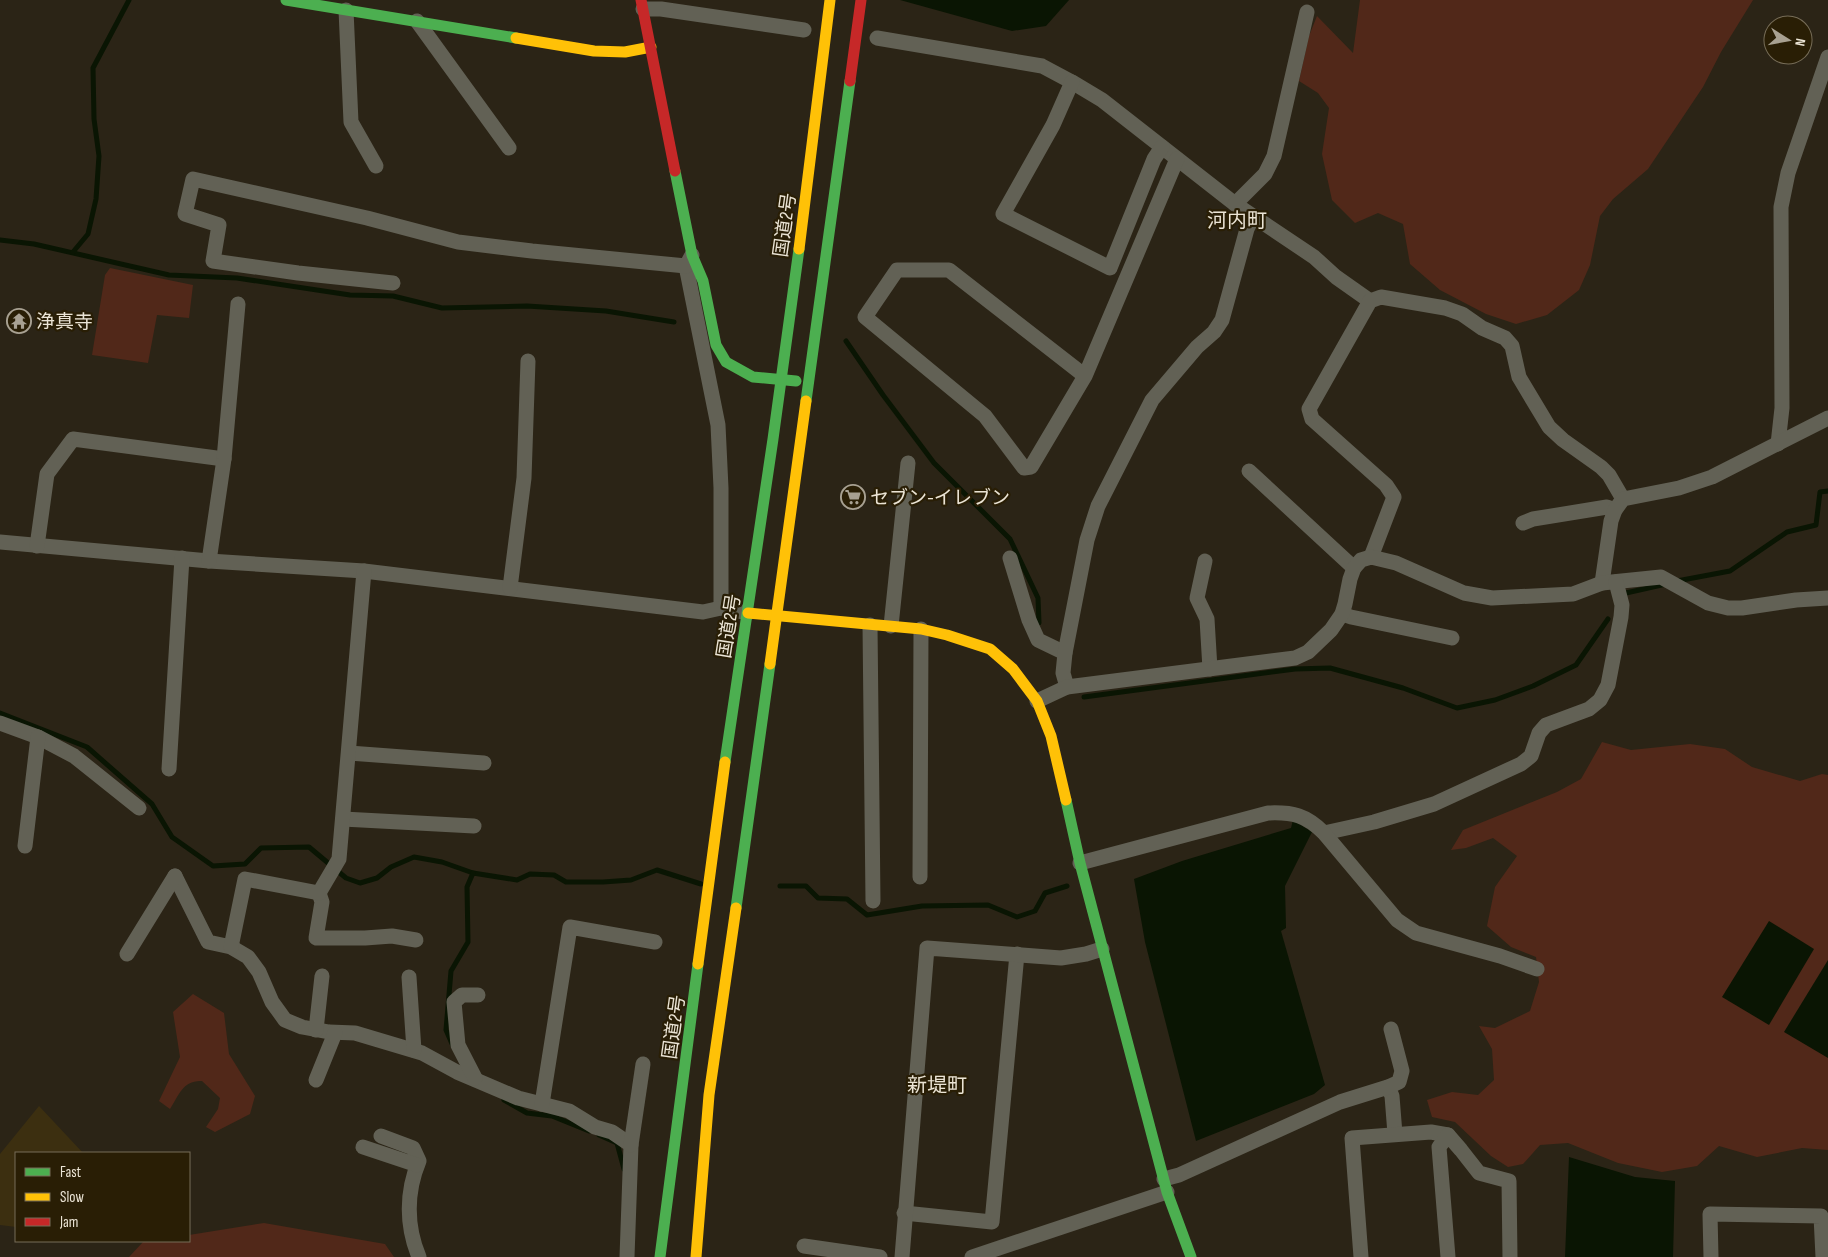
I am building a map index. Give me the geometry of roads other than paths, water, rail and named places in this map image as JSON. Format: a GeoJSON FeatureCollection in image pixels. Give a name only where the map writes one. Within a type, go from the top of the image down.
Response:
{"type":"FeatureCollection","features":[{"type":"Feature","properties":{"kind":"main road"},"geometry":{"type":"LineString","coordinates":[[286,0],[594,51],[625,52],[651,47]]}},
{"type":"Feature","properties":{"kind":"main road","name":"国道2号"},"geometry":{"type":"LineString","coordinates":[[660,1257],[733,701],[748,613],[830,0]]}},
{"type":"Feature","properties":{"kind":"main road"},"geometry":{"type":"LineString","coordinates":[[696,1257],[709,1095],[861,0]]}},
{"type":"Feature","properties":{"kind":"main road"},"geometry":{"type":"LineString","coordinates":[[642,4],[689,260],[703,281],[716,345],[726,362],[753,377],[809,382]]}},
{"type":"Feature","properties":{"kind":"main road"},"geometry":{"type":"LineString","coordinates":[[748,613],[921,629],[947,635],[990,649],[1013,669],[1037,702],[1051,736],[1080,863],[1165,1185],[1191,1257]]}},
{"type":"Feature","properties":{"kind":"street"},"geometry":{"type":"LineString","coordinates":[[642,4],[661,9],[804,30]]}},
{"type":"Feature","properties":{"kind":"street"},"geometry":{"type":"LineString","coordinates":[[346,10],[351,122],[376,166]]}},
{"type":"Feature","properties":{"kind":"street"},"geometry":{"type":"LineString","coordinates":[[1235,204],[1265,174],[1274,156],[1307,12]]}},
{"type":"Feature","properties":{"kind":"street"},"geometry":{"type":"LineString","coordinates":[[417,21],[509,148]]}},
{"type":"Feature","properties":{"kind":"street"},"geometry":{"type":"LineString","coordinates":[[877,38],[1042,66],[1072,82],[1102,100],[1252,217],[1314,257],[1336,277],[1370,301]]}},
{"type":"Feature","properties":{"kind":"street"},"geometry":{"type":"LineString","coordinates":[[1778,444],[1782,408],[1781,208],[1788,173],[1828,57]]}},
{"type":"Feature","properties":{"kind":"street"},"geometry":{"type":"LineString","coordinates":[[1072,82],[1052,125],[1003,214],[1110,268],[1154,159],[1162,147]]}},
{"type":"Feature","properties":{"kind":"street"},"geometry":{"type":"LineString","coordinates":[[1085,376],[949,270],[897,270],[865,317],[985,416],[1024,468],[1031,467],[1085,376],[1177,159]]}},
{"type":"Feature","properties":{"kind":"street"},"geometry":{"type":"LineString","coordinates":[[393,283],[298,273],[213,261],[219,225],[185,214],[193,178],[367,218],[458,242],[532,252],[689,260],[718,425],[721,488],[721,608]]}},
{"type":"Feature","properties":{"kind":"street"},"geometry":{"type":"LineString","coordinates":[[1067,687],[1063,673],[1064,653],[1087,540],[1098,506],[1152,400],[1197,348],[1214,332],[1222,320],[1252,217]]}},
{"type":"Feature","properties":{"kind":"street"},"geometry":{"type":"LineString","coordinates":[[1324,833],[1374,822],[1434,804],[1520,764],[1531,756],[1539,733],[1546,725],[1589,709],[1600,700],[1608,685],[1621,617],[1622,605],[1609,583],[1611,521],[1619,505],[1609,475],[1549,427],[1519,378],[1512,346],[1505,338],[1482,328],[1462,314],[1445,308],[1381,297],[1370,301],[1308,409],[1312,419],[1386,485],[1394,497],[1371,557]]}},
{"type":"Feature","properties":{"kind":"street"},"geometry":{"type":"LineString","coordinates":[[209,561],[224,459],[238,304]]}},
{"type":"Feature","properties":{"kind":"street"},"geometry":{"type":"LineString","coordinates":[[510,588],[524,478],[528,361]]}},
{"type":"Feature","properties":{"kind":"street"},"geometry":{"type":"LineString","coordinates":[[1523,523],[1533,519],[1619,505],[1712,477],[1828,418]]}},
{"type":"Feature","properties":{"kind":"street"},"geometry":{"type":"LineString","coordinates":[[37,546],[47,474],[73,439],[224,459]]}},
{"type":"Feature","properties":{"kind":"street"},"geometry":{"type":"LineString","coordinates":[[891,626],[908,463]]}},
{"type":"Feature","properties":{"kind":"street"},"geometry":{"type":"LineString","coordinates":[[1250,471],[1354,568]]}},
{"type":"Feature","properties":{"kind":"street"},"geometry":{"type":"LineString","coordinates":[[0,542],[209,561],[364,571],[703,612],[721,608],[748,613]]}},
{"type":"Feature","properties":{"kind":"street"},"geometry":{"type":"LineString","coordinates":[[1037,702],[1067,687],[1295,658],[1308,652],[1331,630],[1342,614],[1346,604],[1354,568],[1361,560],[1371,557],[1396,564],[1464,593],[1492,598],[1573,594],[1609,583],[1662,578],[1708,603],[1728,608],[1828,598]]}},
{"type":"Feature","properties":{"kind":"street"},"geometry":{"type":"LineString","coordinates":[[169,769],[182,558]]}},
{"type":"Feature","properties":{"kind":"street"},"geometry":{"type":"LineString","coordinates":[[1010,558],[1029,620],[1038,640],[1064,653]]}},
{"type":"Feature","properties":{"kind":"street"},"geometry":{"type":"LineString","coordinates":[[1204,561],[1197,598],[1207,620],[1210,669]]}},
{"type":"Feature","properties":{"kind":"street"},"geometry":{"type":"LineString","coordinates":[[364,571],[339,859],[320,893],[322,902],[316,938],[392,936],[416,940]]}},
{"type":"Feature","properties":{"kind":"street"},"geometry":{"type":"LineString","coordinates":[[1342,614],[1351,618],[1452,638]]}},
{"type":"Feature","properties":{"kind":"street"},"geometry":{"type":"LineString","coordinates":[[870,625],[873,900]]}},
{"type":"Feature","properties":{"kind":"street"},"geometry":{"type":"LineString","coordinates":[[920,876],[921,629]]}},
{"type":"Feature","properties":{"kind":"street"},"geometry":{"type":"LineString","coordinates":[[0,723],[38,737],[74,756],[139,808]]}},
{"type":"Feature","properties":{"kind":"street"},"geometry":{"type":"LineString","coordinates":[[25,846],[38,737]]}},
{"type":"Feature","properties":{"kind":"street"},"geometry":{"type":"LineString","coordinates":[[349,753],[484,763]]}},
{"type":"Feature","properties":{"kind":"street"},"geometry":{"type":"LineString","coordinates":[[1080,863],[1268,813],[1282,812],[1302,816],[1314,823],[1324,833],[1397,920],[1416,933],[1500,956],[1537,969]]}},
{"type":"Feature","properties":{"kind":"street"},"geometry":{"type":"LineString","coordinates":[[343,819],[474,826]]}},
{"type":"Feature","properties":{"kind":"street"},"geometry":{"type":"LineString","coordinates":[[127,954],[175,876],[208,942],[231,947],[248,957],[259,972],[272,1002],[285,1020],[316,1030],[334,1033],[355,1033],[414,1050],[457,1072],[476,1078],[518,1098],[569,1111],[595,1128],[612,1132],[631,1145]]}},
{"type":"Feature","properties":{"kind":"street"},"geometry":{"type":"LineString","coordinates":[[231,947],[245,879],[320,893]]}},
{"type":"Feature","properties":{"kind":"street"},"geometry":{"type":"LineString","coordinates":[[542,1104],[570,926],[655,942]]}},
{"type":"Feature","properties":{"kind":"street"},"geometry":{"type":"LineString","coordinates":[[902,1257],[904,1213],[927,948],[1061,958],[1102,949]]}},
{"type":"Feature","properties":{"kind":"street"},"geometry":{"type":"LineString","coordinates":[[904,1213],[992,1222],[1017,954]]}},
{"type":"Feature","properties":{"kind":"street"},"geometry":{"type":"LineString","coordinates":[[316,1030],[322,976]]}},
{"type":"Feature","properties":{"kind":"street"},"geometry":{"type":"LineString","coordinates":[[409,977],[414,1050]]}},
{"type":"Feature","properties":{"kind":"street"},"geometry":{"type":"LineString","coordinates":[[476,1078],[458,1045],[454,1002],[462,995],[478,995]]}},
{"type":"Feature","properties":{"kind":"street"},"geometry":{"type":"LineString","coordinates":[[972,1257],[1165,1185],[1179,1175],[1340,1102],[1388,1088],[1399,1082],[1402,1071],[1391,1029]]}},
{"type":"Feature","properties":{"kind":"street"},"geometry":{"type":"LineString","coordinates":[[316,1080],[334,1033]]}},
{"type":"Feature","properties":{"kind":"street"},"geometry":{"type":"LineString","coordinates":[[627,1257],[631,1145],[643,1064]]}},
{"type":"Feature","properties":{"kind":"street"},"geometry":{"type":"LineString","coordinates":[[1388,1088],[1392,1096],[1395,1134]]}},
{"type":"Feature","properties":{"kind":"street"},"geometry":{"type":"LineString","coordinates":[[1360,1257],[1352,1138],[1431,1132],[1448,1135],[1479,1173],[1509,1181],[1510,1257]]}},
{"type":"Feature","properties":{"kind":"street"},"geometry":{"type":"LineString","coordinates":[[1448,1135],[1439,1147],[1448,1257]]}},
{"type":"Feature","properties":{"kind":"street"},"geometry":{"type":"LineString","coordinates":[[381,1136],[413,1148],[419,1161],[412,1179],[409,1208],[412,1240],[419,1257]]}},
{"type":"Feature","properties":{"kind":"street"},"geometry":{"type":"LineString","coordinates":[[363,1147],[417,1165]]}},
{"type":"Feature","properties":{"kind":"street"},"geometry":{"type":"LineString","coordinates":[[1711,1257],[1710,1214],[1821,1216],[1823,1257]]}},
{"type":"Feature","properties":{"kind":"street"},"geometry":{"type":"LineString","coordinates":[[804,1246],[880,1257]]}},
{"type":"Feature","properties":{"kind":"waterway"},"geometry":{"type":"LineString","coordinates":[[73,252],[88,234],[96,199],[99,156],[94,119],[93,68],[129,0]]}},
{"type":"Feature","properties":{"kind":"waterway"},"geometry":{"type":"LineString","coordinates":[[0,240],[34,244],[169,275],[237,278],[350,295],[393,296],[442,308],[527,306],[606,311],[674,322]]}},
{"type":"Feature","properties":{"kind":"waterway"},"geometry":{"type":"LineString","coordinates":[[846,341],[883,395],[934,463],[1010,539],[1038,598],[1039,623]]}},
{"type":"Feature","properties":{"kind":"waterway"},"geometry":{"type":"LineString","coordinates":[[1677,581],[1730,571],[1787,532],[1816,525],[1820,492],[1828,491]]}},
{"type":"Feature","properties":{"kind":"waterway"},"geometry":{"type":"LineString","coordinates":[[1626,593],[1666,584]]}},
{"type":"Feature","properties":{"kind":"waterway"},"geometry":{"type":"LineString","coordinates":[[1084,697],[1295,669],[1330,668],[1403,688],[1457,708],[1495,700],[1533,686],[1576,665],[1608,619]]}},
{"type":"Feature","properties":{"kind":"waterway"},"geometry":{"type":"LineString","coordinates":[[0,713],[87,747],[152,804],[172,837],[213,866],[245,864],[261,848],[309,847],[346,878],[360,883],[377,878],[391,867],[414,857],[442,862],[473,873],[517,880],[530,874],[554,875],[566,882],[603,882],[631,880],[657,870],[701,884]]}},
{"type":"Feature","properties":{"kind":"waterway"},"geometry":{"type":"LineString","coordinates":[[453,1046],[446,1030],[451,971],[468,942],[467,887],[473,873]]}},
{"type":"Feature","properties":{"kind":"waterway"},"geometry":{"type":"LineString","coordinates":[[780,886],[806,886],[818,898],[847,899],[867,915],[922,906],[988,905],[1017,917],[1035,911],[1045,893],[1067,886]]}},
{"type":"Feature","properties":{"kind":"waterway"},"geometry":{"type":"LineString","coordinates":[[504,1100],[527,1113],[552,1116],[589,1131]]}},
{"type":"Feature","properties":{"kind":"waterway"},"geometry":{"type":"LineString","coordinates":[[599,1135],[617,1143],[624,1169]]}},
{"type":"Feature","properties":{"kind":"place","name":"浄真寺"},"geometry":{"type":"Point","coordinates":[19,321]}},
{"type":"Feature","properties":{"kind":"place","name":"セブン-イレブン"},"geometry":{"type":"Point","coordinates":[853,497]}},
{"type":"Feature","properties":{"kind":"district","name":"河内町"},"geometry":{"type":"Point","coordinates":[1237,220]}},
{"type":"Feature","properties":{"kind":"district","name":"新堤町"},"geometry":{"type":"Point","coordinates":[937,1085]}}]}
